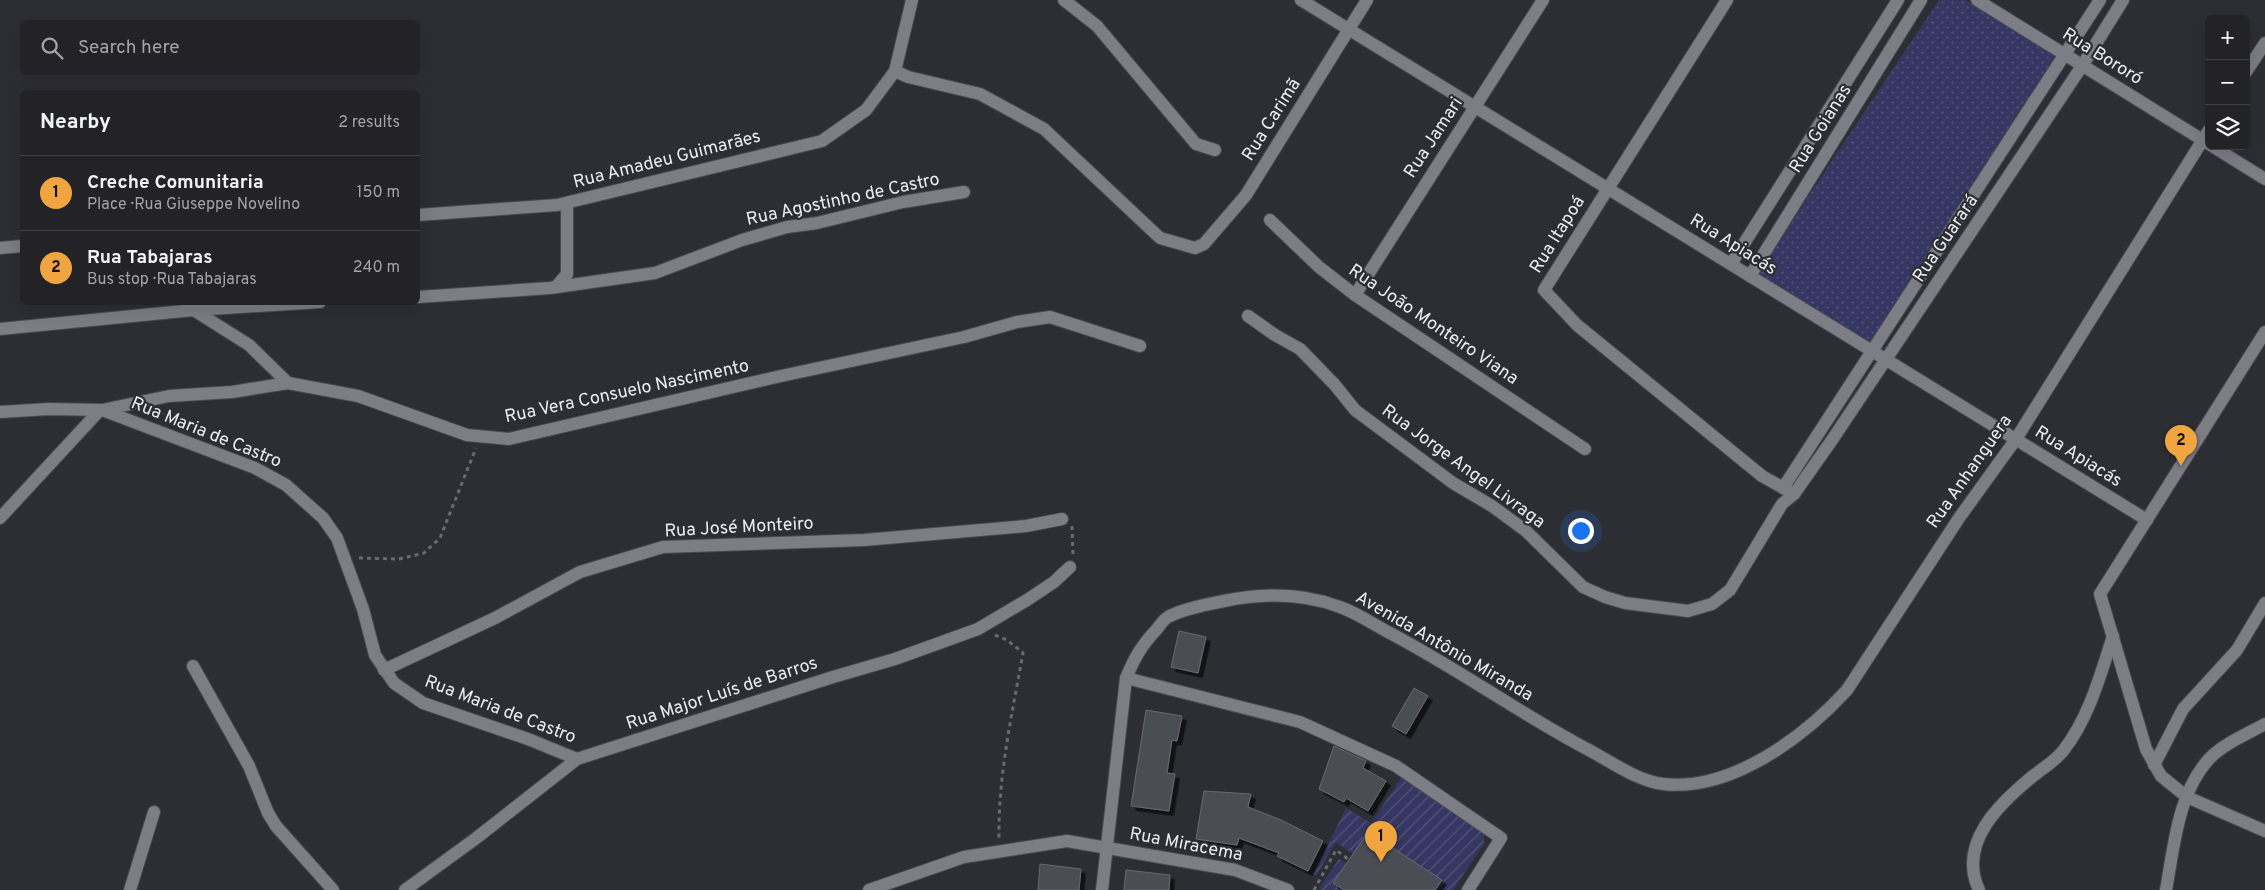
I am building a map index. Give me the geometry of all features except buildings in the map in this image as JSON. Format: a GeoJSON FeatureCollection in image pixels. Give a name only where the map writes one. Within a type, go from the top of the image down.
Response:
{"type":"FeatureCollection","features":[{"type":"Feature","properties":{"kind":"street","name":"Rua Amadeu Guimarães"},"geometry":{"type":"LineString","coordinates":[[420,215],[556,205],[822,141],[866,110],[895,71],[912,0]]}},
{"type":"Feature","properties":{"kind":"street"},"geometry":{"type":"LineString","coordinates":[[1064,0],[1097,26],[1196,144],[1215,150]]}},
{"type":"Feature","properties":{"kind":"street","name":"Rua Apiacás"},"geometry":{"type":"LineString","coordinates":[[1301,0],[2147,520]]}},
{"type":"Feature","properties":{"kind":"street","name":"Rua Carimã"},"geometry":{"type":"LineString","coordinates":[[895,71],[908,77],[980,94],[1044,129],[1160,238],[1195,248],[1204,244],[1246,195],[1367,0]]}},
{"type":"Feature","properties":{"kind":"street","name":"Rua Jamari"},"geometry":{"type":"LineString","coordinates":[[1355,295],[1543,0]]}},
{"type":"Feature","properties":{"kind":"street","name":"Rua Itapoá"},"geometry":{"type":"LineString","coordinates":[[1727,0],[1544,290],[1577,325],[1762,476],[1794,494]]}},
{"type":"Feature","properties":{"kind":"street","name":"Rua Goianas"},"geometry":{"type":"LineString","coordinates":[[1730,264],[1898,0]]}},
{"type":"Feature","properties":{"kind":"street","name":"Rua Goianas"},"geometry":{"type":"LineString","coordinates":[[1750,276],[1921,0]]}},
{"type":"Feature","properties":{"kind":"street","name":"Rua Bororó"},"geometry":{"type":"LineString","coordinates":[[1977,0],[2082,66],[2205,138]]}},
{"type":"Feature","properties":{"kind":"street","name":"Rua Guarará"},"geometry":{"type":"LineString","coordinates":[[1783,488],[2100,0]]}},
{"type":"Feature","properties":{"kind":"street","name":"Rua Guarará"},"geometry":{"type":"LineString","coordinates":[[1782,504],[1794,494],[1886,360],[2082,66],[2123,0]]}},
{"type":"Feature","properties":{"kind":"street"},"geometry":{"type":"LineString","coordinates":[[2250,66],[2265,43]]}},
{"type":"Feature","properties":{"kind":"street","name":"Rua Anhanguera"},"geometry":{"type":"LineString","coordinates":[[1709,782],[1739,772],[1767,756],[1829,710],[1848,690],[1959,518],[2016,439],[2205,145]]}},
{"type":"Feature","properties":{"kind":"street","name":"Rua Bororó"},"geometry":{"type":"LineString","coordinates":[[2223,150],[2265,179]]}},
{"type":"Feature","properties":{"kind":"street","name":"Rua Agostinho de Castro"},"geometry":{"type":"LineString","coordinates":[[420,297],[556,287],[655,273],[742,240],[787,227],[817,223],[903,202],[964,192]]}},
{"type":"Feature","properties":{"kind":"street"},"geometry":{"type":"LineString","coordinates":[[556,287],[567,274],[567,202]]}},
{"type":"Feature","properties":{"kind":"street","name":"Rua João Monteiro Viana"},"geometry":{"type":"LineString","coordinates":[[1270,220],[1319,267],[1355,295],[1586,449]]}},
{"type":"Feature","properties":{"kind":"street"},"geometry":{"type":"LineString","coordinates":[[0,248],[20,246]]}},
{"type":"Feature","properties":{"kind":"street"},"geometry":{"type":"LineString","coordinates":[[1932,258],[1948,267]]}},
{"type":"Feature","properties":{"kind":"street"},"geometry":{"type":"LineString","coordinates":[[186,305],[249,345],[288,383]]}},
{"type":"Feature","properties":{"kind":"street"},"geometry":{"type":"LineString","coordinates":[[0,329],[194,310],[273,305]]}},
{"type":"Feature","properties":{"kind":"street","name":"Rua Jorge Angel Livraga"},"geometry":{"type":"LineString","coordinates":[[1248,316],[1274,335],[1300,349],[1335,385],[1354,410],[1453,483],[1492,506],[1526,531],[1584,587],[1605,597],[1625,603],[1688,611],[1712,604],[1730,590],[1782,504]]}},
{"type":"Feature","properties":{"kind":"street","name":"Rua Vera Consuelo Nascimento"},"geometry":{"type":"LineString","coordinates":[[0,412],[49,409],[101,410],[169,396],[232,392],[288,383],[358,396],[414,414],[466,435],[509,438],[781,376],[964,337],[1016,322],[1050,317],[1140,346]]}},
{"type":"Feature","properties":{"kind":"street"},"geometry":{"type":"LineString","coordinates":[[2265,332],[2100,594],[2146,749],[2161,776],[2187,797],[2265,831]]}},
{"type":"Feature","properties":{"kind":"street"},"geometry":{"type":"LineString","coordinates":[[0,518],[101,410]]}},
{"type":"Feature","properties":{"kind":"street","name":"Rua Maria de Castro"},"geometry":{"type":"LineString","coordinates":[[101,410],[255,468],[286,485],[323,518],[338,538],[363,609],[375,655],[394,683],[423,703],[528,739],[577,759]]}},
{"type":"Feature","properties":{"kind":"street"},"geometry":{"type":"LineString","coordinates":[[1782,504],[1783,488]]}},
{"type":"Feature","properties":{"kind":"street","name":"Rua José Monteiro"},"geometry":{"type":"LineString","coordinates":[[384,670],[495,618],[580,572],[663,547],[864,540],[1026,526],[1062,519]]}},
{"type":"Feature","properties":{"kind":"street","name":"Rua Major Luís de Barros"},"geometry":{"type":"LineString","coordinates":[[405,890],[475,839],[577,759],[833,676],[894,659],[978,629],[1034,596],[1054,582],[1070,567]]}},
{"type":"Feature","properties":{"kind":"street","name":"Avenida Antônio Miranda"},"geometry":{"type":"LineString","coordinates":[[1102,890],[1126,678],[1139,648],[1167,617],[1207,604],[1252,596],[1293,596],[1340,607],[1419,648],[1565,738],[1638,776],[1661,784],[1688,785],[1709,782]]}},
{"type":"Feature","properties":{"kind":"street"},"geometry":{"type":"LineString","coordinates":[[2154,765],[2183,709],[2237,650],[2265,603]]}},
{"type":"Feature","properties":{"kind":"street"},"geometry":{"type":"LineString","coordinates":[[1979,890],[1974,879],[1974,850],[1982,830],[1993,813],[2018,788],[2062,753],[2091,704],[2113,636]]}},
{"type":"Feature","properties":{"kind":"street"},"geometry":{"type":"LineString","coordinates":[[193,666],[249,766],[268,813],[276,826],[333,890]]}},
{"type":"Feature","properties":{"kind":"street"},"geometry":{"type":"LineString","coordinates":[[1126,678],[1300,722],[1396,766],[1501,838],[1468,890]]}},
{"type":"Feature","properties":{"kind":"street"},"geometry":{"type":"LineString","coordinates":[[2166,890],[2177,829],[2190,787],[2210,759],[2265,724]]}},
{"type":"Feature","properties":{"kind":"street"},"geometry":{"type":"LineString","coordinates":[[130,890],[154,812]]}},
{"type":"Feature","properties":{"kind":"street","name":"Rua Miracema"},"geometry":{"type":"LineString","coordinates":[[869,890],[964,858],[1067,841],[1235,870],[1288,890]]}},
{"type":"Feature","properties":{"kind":"path"},"geometry":{"type":"LineString","coordinates":[[345,558],[399,559],[424,553],[440,538],[481,436]]}},
{"type":"Feature","properties":{"kind":"path"},"geometry":{"type":"LineString","coordinates":[[1062,519],[1071,521],[1074,530],[1074,551],[1070,567]]}},
{"type":"Feature","properties":{"kind":"path"},"geometry":{"type":"LineString","coordinates":[[978,629],[1007,640],[1024,653],[1004,763],[999,852]]}},
{"type":"Feature","properties":{"kind":"path"},"geometry":{"type":"LineString","coordinates":[[1314,890],[1336,850],[1350,860]]}},
{"type":"Feature","properties":{"kind":"shaded area"},"geometry":{"type":"Polygon","coordinates":[[[1939,0],[1965,0],[2061,53],[1869,346],[1757,273],[1939,0]]]}},
{"type":"Feature","properties":{"kind":"shaded area"},"geometry":{"type":"Polygon","coordinates":[[[1403,775],[1484,834],[1484,844],[1453,890],[1435,890],[1441,880],[1369,832],[1353,854],[1336,842],[1316,876],[1313,874],[1346,808],[1371,823],[1403,775]]]}},
{"type":"Feature","properties":{"kind":"shaded area"},"geometry":{"type":"Polygon","coordinates":[[[1339,859],[1347,864],[1334,883],[1344,890],[1322,890],[1319,888],[1339,859]]]}},
{"type":"Feature","properties":{"kind":"place","name":"Rua Tabajaras"},"geometry":{"type":"Point","coordinates":[2181,466]}},
{"type":"Feature","properties":{"kind":"place","name":"Creche Comunitaria"},"geometry":{"type":"Point","coordinates":[1381,862]}}]}
